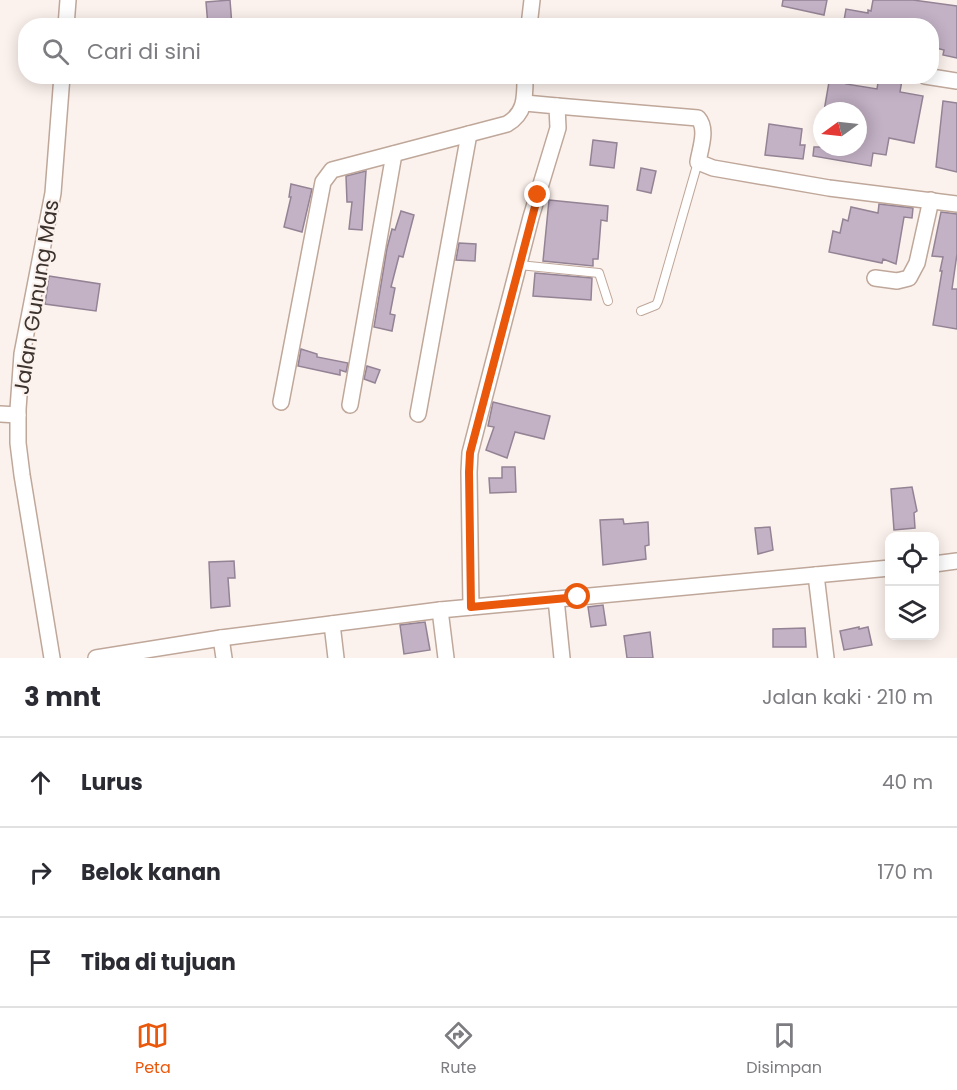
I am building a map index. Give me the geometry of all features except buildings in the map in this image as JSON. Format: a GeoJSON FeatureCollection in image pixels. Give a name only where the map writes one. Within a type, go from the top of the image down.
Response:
{"type":"FeatureCollection","features":[{"type":"Feature","properties":{"kind":"street"},"geometry":{"type":"LineString","coordinates":[[67,18],[68,0]]}},
{"type":"Feature","properties":{"kind":"street"},"geometry":{"type":"LineString","coordinates":[[530,18],[532,0]]}},
{"type":"Feature","properties":{"kind":"street"},"geometry":{"type":"LineString","coordinates":[[939,78],[957,81]]}},
{"type":"Feature","properties":{"kind":"street","name":"Jalan Gunung Mas"},"geometry":{"type":"LineString","coordinates":[[52,658],[22,475],[18,443],[18,415],[22,354],[53,193],[61,84]]}},
{"type":"Feature","properties":{"kind":"street"},"geometry":{"type":"LineString","coordinates":[[281,402],[323,182],[332,170],[507,124],[514,120],[525,103],[525,84]]}},
{"type":"Feature","properties":{"kind":"street"},"geometry":{"type":"LineString","coordinates":[[525,103],[698,118],[703,130],[698,162],[713,168],[829,188],[957,204]]}},
{"type":"Feature","properties":{"kind":"street"},"geometry":{"type":"LineString","coordinates":[[471,607],[470,453],[519,265],[558,129],[558,106]]}},
{"type":"Feature","properties":{"kind":"street"},"geometry":{"type":"LineString","coordinates":[[418,414],[470,134]]}},
{"type":"Feature","properties":{"kind":"street"},"geometry":{"type":"LineString","coordinates":[[350,405],[394,154]]}},
{"type":"Feature","properties":{"kind":"street"},"geometry":{"type":"LineString","coordinates":[[875,278],[897,281],[909,278],[917,263],[931,200]]}},
{"type":"Feature","properties":{"kind":"street"},"geometry":{"type":"LineString","coordinates":[[0,414],[18,415]]}},
{"type":"Feature","properties":{"kind":"street"},"geometry":{"type":"LineString","coordinates":[[939,563],[957,561]]}},
{"type":"Feature","properties":{"kind":"street"},"geometry":{"type":"LineString","coordinates":[[96,658],[221,638],[440,610],[885,568]]}},
{"type":"Feature","properties":{"kind":"street"},"geometry":{"type":"LineString","coordinates":[[816,575],[826,658]]}},
{"type":"Feature","properties":{"kind":"street"},"geometry":{"type":"LineString","coordinates":[[556,599],[562,658]]}},
{"type":"Feature","properties":{"kind":"street"},"geometry":{"type":"LineString","coordinates":[[440,610],[446,658]]}},
{"type":"Feature","properties":{"kind":"street"},"geometry":{"type":"LineString","coordinates":[[332,624],[336,658]]}},
{"type":"Feature","properties":{"kind":"street"},"geometry":{"type":"LineString","coordinates":[[221,638],[224,658]]}},
{"type":"Feature","properties":{"kind":"lane"},"geometry":{"type":"LineString","coordinates":[[641,311],[656,305],[658,301],[698,162]]}},
{"type":"Feature","properties":{"kind":"lane"},"geometry":{"type":"LineString","coordinates":[[519,265],[599,273],[608,301]]}},
{"type":"Feature","properties":{"kind":"route"},"geometry":{"type":"LineString","coordinates":[[538,195],[470,453],[471,607],[578,597]]}}]}
